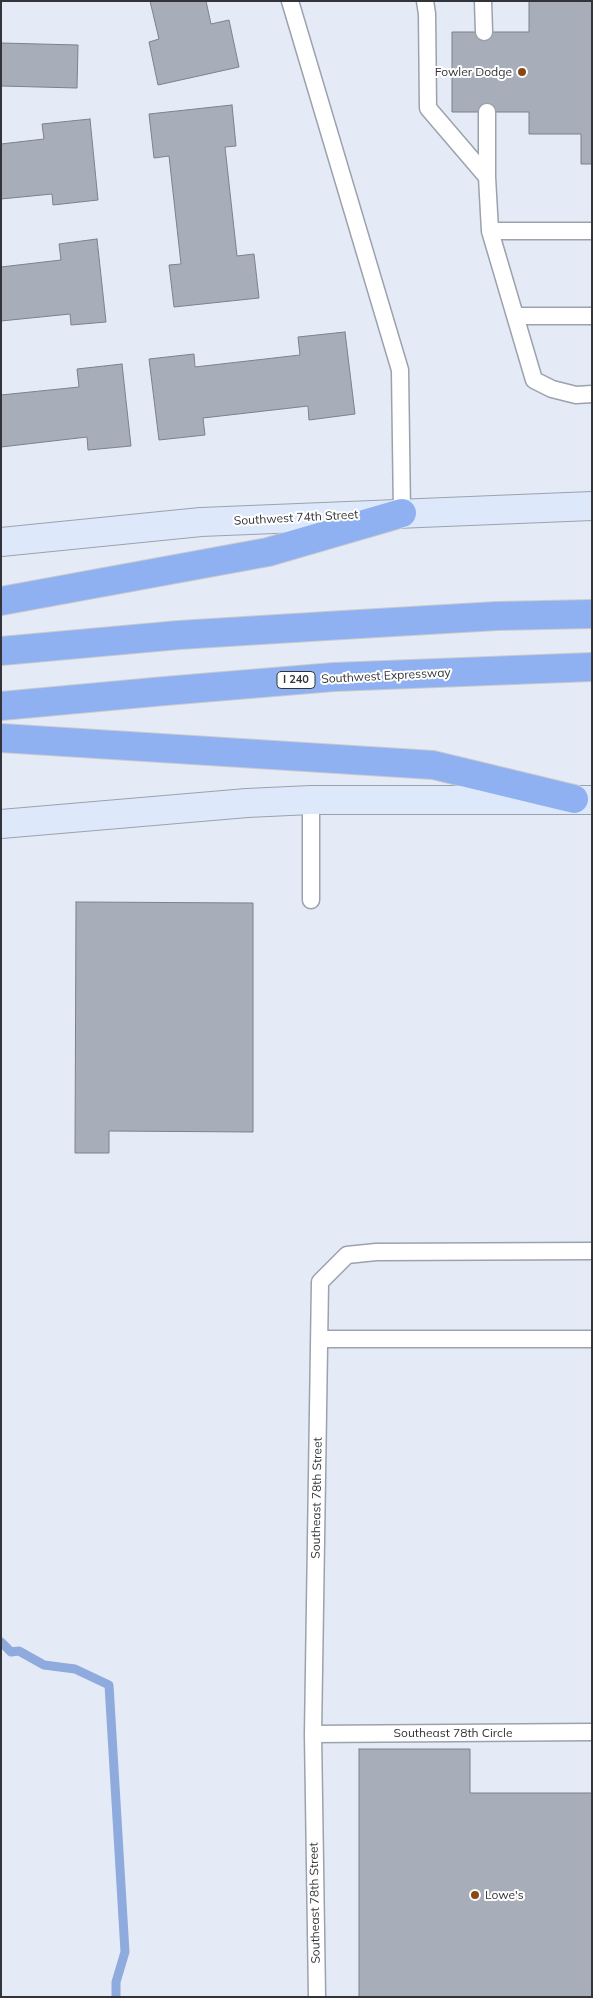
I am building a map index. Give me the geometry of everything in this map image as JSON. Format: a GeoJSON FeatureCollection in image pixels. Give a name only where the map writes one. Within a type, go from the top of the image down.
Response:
{"type":"FeatureCollection","features":[{"type":"Feature","properties":{"kind":"highway"},"geometry":{"type":"LineString","coordinates":[[1,601],[268,552],[402,513]]}},
{"type":"Feature","properties":{"kind":"highway"},"geometry":{"type":"LineString","coordinates":[[1,651],[179,635],[343,624],[497,616],[592,614]]}},
{"type":"Feature","properties":{"kind":"highway","name":"Southwest Expressway"},"geometry":{"type":"LineString","coordinates":[[1,706],[334,677],[592,667]]}},
{"type":"Feature","properties":{"kind":"highway"},"geometry":{"type":"LineString","coordinates":[[1,738],[433,765],[583,799]]}},
{"type":"Feature","properties":{"kind":"main road","name":"Southwest 74th Street"},"geometry":{"type":"LineString","coordinates":[[1,542],[200,522],[592,506]]}},
{"type":"Feature","properties":{"kind":"main road"},"geometry":{"type":"LineString","coordinates":[[1,824],[247,803],[311,800],[583,799]]}},
{"type":"Feature","properties":{"kind":"lane"},"geometry":{"type":"LineString","coordinates":[[290,1],[400,370],[402,513]]}},
{"type":"Feature","properties":{"kind":"lane"},"geometry":{"type":"LineString","coordinates":[[424,1],[427,14],[428,108],[487,177]]}},
{"type":"Feature","properties":{"kind":"lane"},"geometry":{"type":"LineString","coordinates":[[483,1],[484,32]]}},
{"type":"Feature","properties":{"kind":"lane"},"geometry":{"type":"LineString","coordinates":[[487,112],[487,177],[490,230],[534,380],[552,389],[576,395],[592,394]]}},
{"type":"Feature","properties":{"kind":"lane"},"geometry":{"type":"LineString","coordinates":[[490,230],[592,230]]}},
{"type":"Feature","properties":{"kind":"lane"},"geometry":{"type":"LineString","coordinates":[[515,316],[592,316]]}},
{"type":"Feature","properties":{"kind":"lane"},"geometry":{"type":"LineString","coordinates":[[311,800],[311,900]]}},
{"type":"Feature","properties":{"kind":"lane","name":"Southeast 78th Street"},"geometry":{"type":"LineString","coordinates":[[317,1997],[313,1734],[320,1282],[347,1256],[376,1252],[592,1252]]}},
{"type":"Feature","properties":{"kind":"lane"},"geometry":{"type":"LineString","coordinates":[[319,1339],[592,1340]]}},
{"type":"Feature","properties":{"kind":"lane","name":"Southeast 78th Circle"},"geometry":{"type":"LineString","coordinates":[[313,1734],[592,1732]]}},
{"type":"Feature","properties":{"kind":"building"},"geometry":{"type":"Polygon","coordinates":[[[150,1],[206,1],[211,24],[229,20],[239,67],[158,85],[149,42],[159,39],[150,1]]]}},
{"type":"Feature","properties":{"kind":"building","name":"Fowler Dodge"},"geometry":{"type":"Polygon","coordinates":[[[529,1],[592,1],[592,164],[581,164],[581,134],[529,134],[529,112],[452,112],[452,32],[529,32],[529,1]]]}},
{"type":"Feature","properties":{"kind":"building"},"geometry":{"type":"Polygon","coordinates":[[[1,43],[78,45],[77,88],[1,86],[1,43]]]}},
{"type":"Feature","properties":{"kind":"building"},"geometry":{"type":"Polygon","coordinates":[[[232,105],[236,146],[225,147],[237,256],[254,254],[259,298],[174,307],[169,265],[181,264],[169,156],[154,158],[149,114],[232,105]]]}},
{"type":"Feature","properties":{"kind":"building"},"geometry":{"type":"Polygon","coordinates":[[[90,119],[98,200],[53,205],[52,194],[1,199],[1,144],[44,139],[42,124],[90,119]]]}},
{"type":"Feature","properties":{"kind":"building"},"geometry":{"type":"Polygon","coordinates":[[[97,239],[106,322],[71,325],[70,314],[1,321],[1,267],[61,260],[59,244],[97,239]]]}},
{"type":"Feature","properties":{"kind":"building"},"geometry":{"type":"Polygon","coordinates":[[[345,332],[355,414],[309,420],[308,406],[203,418],[205,435],[159,440],[149,359],[194,354],[195,367],[300,355],[298,337],[345,332]]]}},
{"type":"Feature","properties":{"kind":"building"},"geometry":{"type":"Polygon","coordinates":[[[122,364],[131,446],[88,450],[87,437],[1,447],[1,395],[79,387],[77,369],[122,364]]]}},
{"type":"Feature","properties":{"kind":"building"},"geometry":{"type":"Polygon","coordinates":[[[76,902],[253,903],[253,1132],[109,1131],[109,1153],[75,1153],[76,902]]]}},
{"type":"Feature","properties":{"kind":"building","name":"Lowe's"},"geometry":{"type":"Polygon","coordinates":[[[359,1749],[470,1749],[470,1793],[592,1793],[592,1997],[359,1997],[359,1749]]]}},
{"type":"Feature","properties":{"kind":"waterway"},"geometry":{"type":"LineString","coordinates":[[1,1642],[11,1652],[19,1651],[44,1665],[75,1669],[109,1685],[125,1952],[116,1982],[116,1997]]}},
{"type":"Feature","properties":{"kind":"place","name":"Fowler Dodge"},"geometry":{"type":"Point","coordinates":[522,72]}},
{"type":"Feature","properties":{"kind":"place","name":"Lowe's"},"geometry":{"type":"Point","coordinates":[475,1895]}}]}
